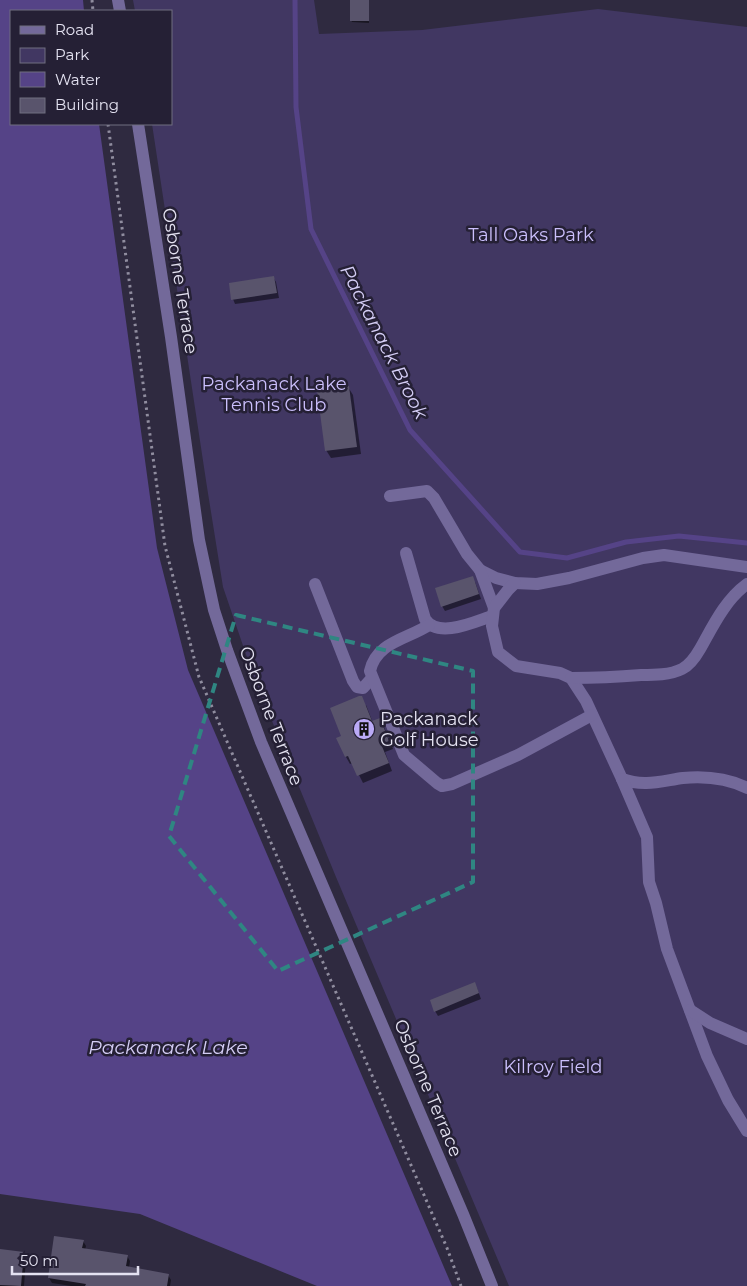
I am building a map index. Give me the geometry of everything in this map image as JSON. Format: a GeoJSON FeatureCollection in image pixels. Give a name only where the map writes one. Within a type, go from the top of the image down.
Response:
{"type":"FeatureCollection","features":[{"type":"Feature","properties":{"kind":"street","name":"Osborne Terrace"},"geometry":{"type":"LineString","coordinates":[[138,125],[199,540],[214,610],[226,650],[261,742],[492,1286]]}},
{"type":"Feature","properties":{"kind":"street"},"geometry":{"type":"LineString","coordinates":[[390,496],[427,491],[430,493],[467,554],[480,570],[493,612],[495,644],[498,652],[516,666],[560,673],[571,678],[617,678],[681,670],[689,665],[696,655],[715,621],[729,601],[747,584]]}},
{"type":"Feature","properties":{"kind":"street"},"geometry":{"type":"LineString","coordinates":[[406,553],[425,619],[429,625],[453,628],[493,612],[508,590],[516,583]]}},
{"type":"Feature","properties":{"kind":"street"},"geometry":{"type":"LineString","coordinates":[[480,570],[496,578],[516,583],[537,584],[569,578],[643,558],[664,555],[747,567]]}},
{"type":"Feature","properties":{"kind":"street"},"geometry":{"type":"LineString","coordinates":[[315,584],[353,681],[357,687],[363,688],[372,678]]}},
{"type":"Feature","properties":{"kind":"street"},"geometry":{"type":"LineString","coordinates":[[429,625],[412,635],[388,644],[382,649],[371,665],[370,671],[404,755],[422,772],[442,786],[452,784],[518,755],[592,715]]}},
{"type":"Feature","properties":{"kind":"street"},"geometry":{"type":"LineString","coordinates":[[571,678],[592,715],[647,837],[649,882],[667,949],[707,1056],[718,1080],[747,1131]]}},
{"type":"Feature","properties":{"kind":"street"},"geometry":{"type":"LineString","coordinates":[[622,779],[643,784],[686,778],[719,778],[747,788]]}},
{"type":"Feature","properties":{"kind":"street"},"geometry":{"type":"LineString","coordinates":[[690,1010],[710,1024],[747,1039]]}},
{"type":"Feature","properties":{"kind":"highlighted area"},"geometry":{"type":"Polygon","coordinates":[[[236,615],[473,671],[473,882],[278,971],[169,836],[236,615]]]}},
{"type":"Feature","properties":{"kind":"green space"},"geometry":{"type":"Polygon","coordinates":[[[133,0],[314,0],[319,34],[422,30],[598,9],[747,27],[747,1286],[509,1286],[336,877],[252,672],[223,587],[152,125],[172,125],[172,10],[135,10],[133,0]]]}},
{"type":"Feature","properties":{"kind":"water","name":"Packanack Lake"},"geometry":{"type":"Polygon","coordinates":[[[0,0],[83,0],[84,10],[10,10],[10,125],[99,125],[157,548],[188,670],[452,1286],[317,1286],[140,1214],[0,1194],[0,0]]]}},
{"type":"Feature","properties":{"kind":"building"},"geometry":{"type":"Polygon","coordinates":[[[350,0],[369,0],[369,21],[350,21],[350,0]]]}},
{"type":"Feature","properties":{"kind":"building"},"geometry":{"type":"Polygon","coordinates":[[[274,276],[277,293],[231,300],[229,283],[274,276]]]}},
{"type":"Feature","properties":{"kind":"building"},"geometry":{"type":"Polygon","coordinates":[[[349,386],[357,447],[325,451],[317,390],[349,386]]]}},
{"type":"Feature","properties":{"kind":"building"},"geometry":{"type":"Polygon","coordinates":[[[473,576],[479,594],[441,607],[435,588],[473,576]]]}},
{"type":"Feature","properties":{"kind":"building","name":"Packanack Golf House"},"geometry":{"type":"Polygon","coordinates":[[[362,696],[372,721],[380,718],[389,741],[381,744],[389,763],[357,776],[348,756],[345,757],[336,738],[341,736],[330,708],[362,696]]]}},
{"type":"Feature","properties":{"kind":"building"},"geometry":{"type":"Polygon","coordinates":[[[475,982],[479,993],[434,1012],[430,1000],[475,982]]]}},
{"type":"Feature","properties":{"kind":"building"},"geometry":{"type":"Polygon","coordinates":[[[54,1236],[84,1240],[82,1248],[128,1255],[126,1266],[169,1274],[167,1286],[85,1286],[86,1284],[48,1278],[54,1236]]]}},
{"type":"Feature","properties":{"kind":"building"},"geometry":{"type":"Polygon","coordinates":[[[0,1249],[24,1252],[21,1286],[0,1285],[0,1249]]]}},
{"type":"Feature","properties":{"kind":"waterway","name":"Packanack Brook"},"geometry":{"type":"LineString","coordinates":[[295,0],[296,107],[311,229],[410,430],[520,552],[567,558],[626,542],[679,536],[747,543]]}},
{"type":"Feature","properties":{"kind":"place","name":"Packanack Golf House"},"geometry":{"type":"Point","coordinates":[364,729]}},
{"type":"Feature","properties":{"kind":"park label","name":"Tall Oaks Park"},"geometry":{"type":"Point","coordinates":[531,235]}},
{"type":"Feature","properties":{"kind":"park label","name":"Packanack Lake Tennis Club"},"geometry":{"type":"Point","coordinates":[274,394]}},
{"type":"Feature","properties":{"kind":"park label","name":"Kilroy Field"},"geometry":{"type":"Point","coordinates":[553,1067]}}]}
